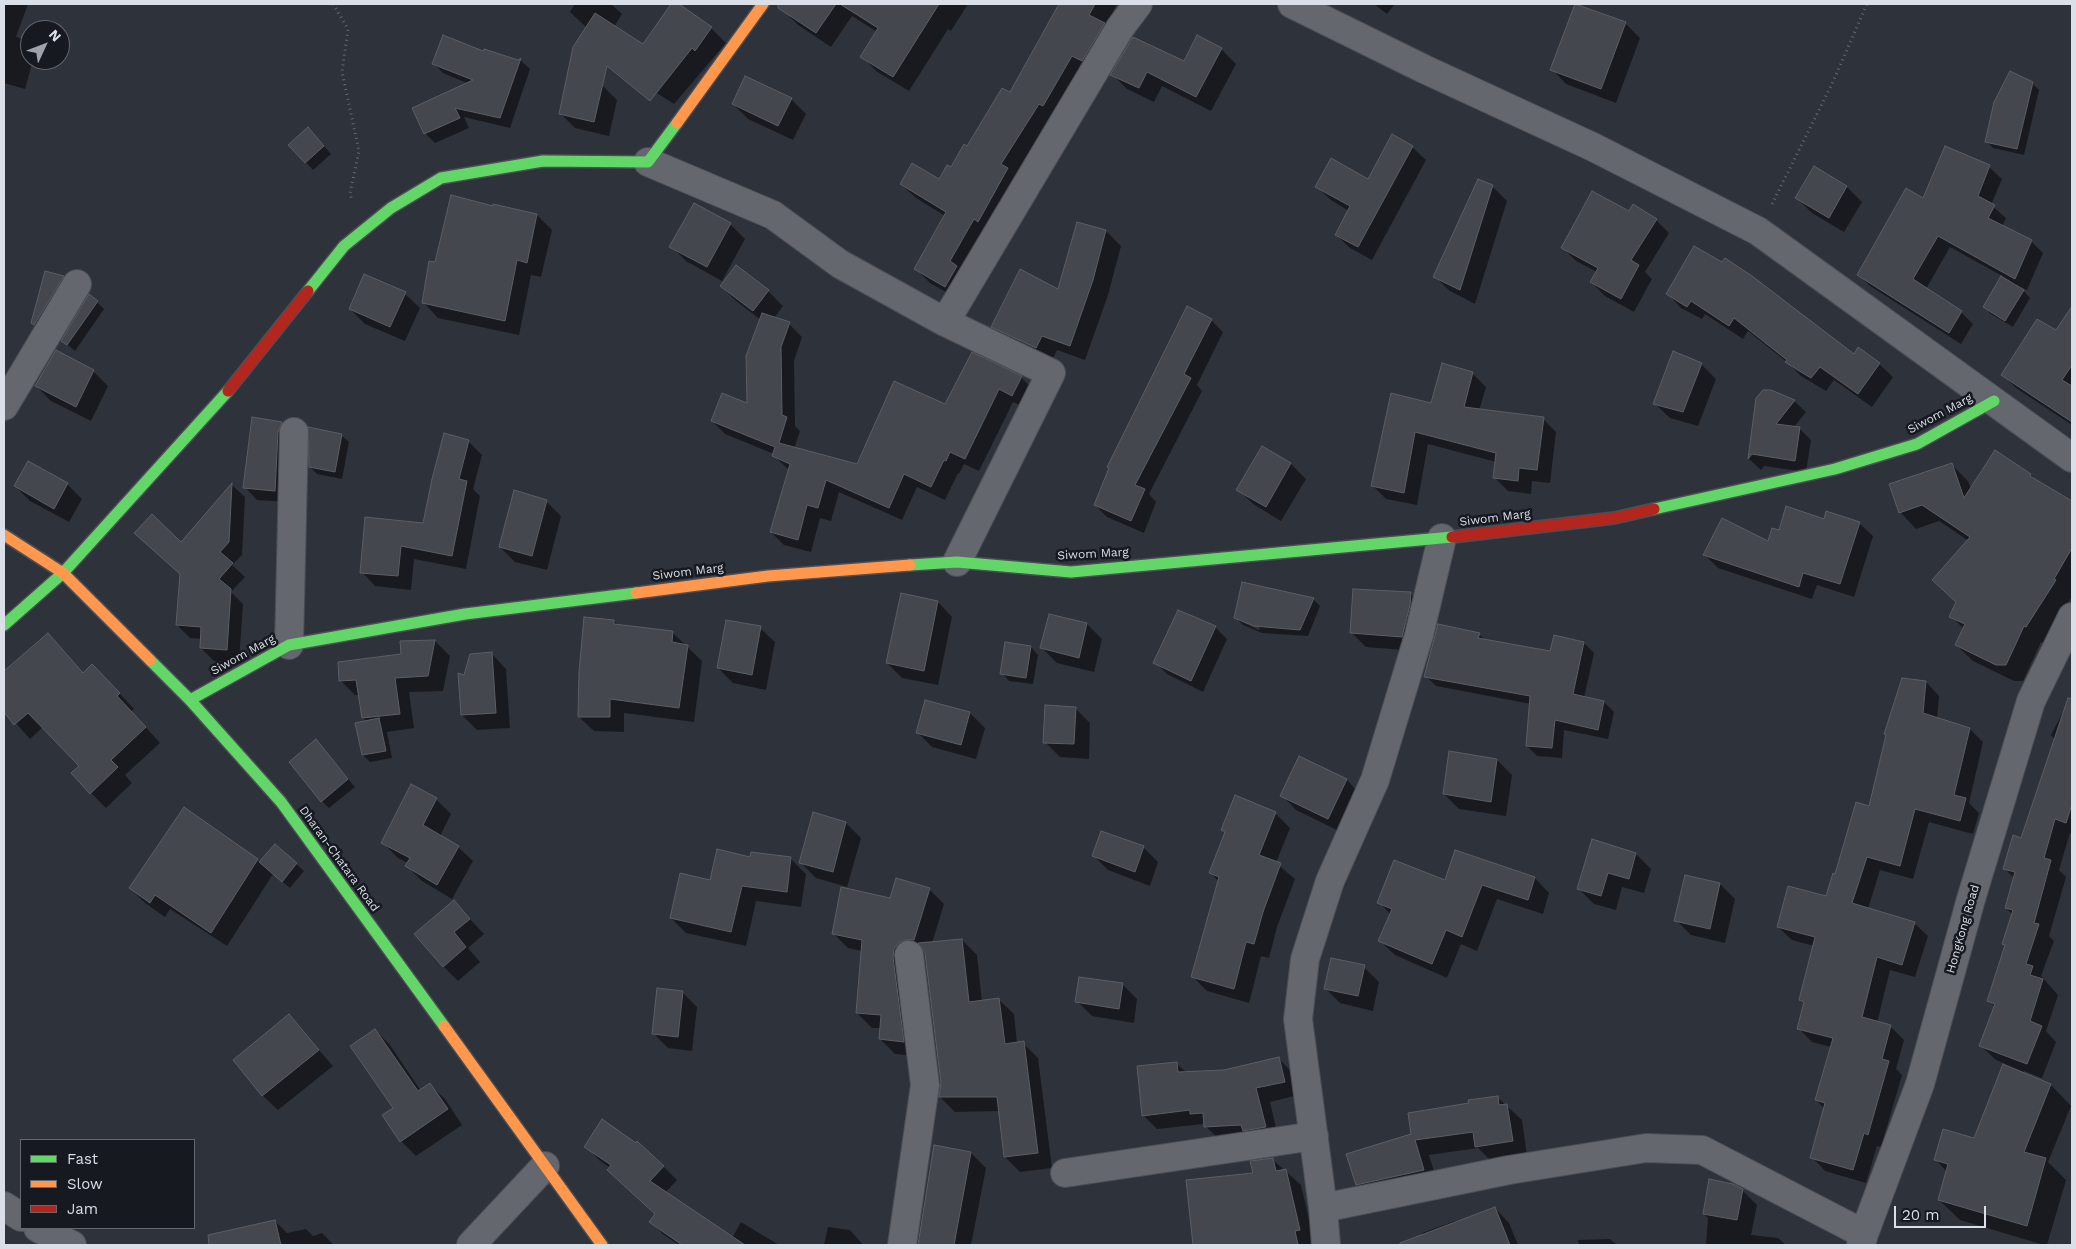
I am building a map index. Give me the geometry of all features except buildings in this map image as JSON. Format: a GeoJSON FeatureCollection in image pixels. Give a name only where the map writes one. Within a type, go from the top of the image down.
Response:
{"type":"FeatureCollection","features":[{"type":"Feature","properties":{"kind":"street"},"geometry":{"type":"LineString","coordinates":[[648,162],[763,4]]}},
{"type":"Feature","properties":{"kind":"street"},"geometry":{"type":"LineString","coordinates":[[946,322],[1120,28],[1138,4]]}},
{"type":"Feature","properties":{"kind":"street"},"geometry":{"type":"LineString","coordinates":[[1292,4],[1424,69],[1593,147],[1758,232],[2072,458]]}},
{"type":"Feature","properties":{"kind":"street"},"geometry":{"type":"LineString","coordinates":[[4,625],[63,573],[232,386],[344,246],[391,208],[441,178],[543,162],[648,162],[773,215],[840,264],[946,322],[1051,373],[957,562]]}},
{"type":"Feature","properties":{"kind":"street"},"geometry":{"type":"LineString","coordinates":[[4,406],[77,284]]}},
{"type":"Feature","properties":{"kind":"street","name":"Siwom Marg"},"geometry":{"type":"LineString","coordinates":[[190,700],[289,645],[465,614],[768,576],[957,562],[1071,572],[1442,538],[1614,518],[1835,469],[1917,444],[1994,401]]}},
{"type":"Feature","properties":{"kind":"street"},"geometry":{"type":"LineString","coordinates":[[289,645],[294,432]]}},
{"type":"Feature","properties":{"kind":"street","name":"Dharan-Chatara Road"},"geometry":{"type":"LineString","coordinates":[[4,535],[63,573],[190,700],[281,802],[602,1245]]}},
{"type":"Feature","properties":{"kind":"street"},"geometry":{"type":"LineString","coordinates":[[1326,1245],[1323,1208],[1298,1018],[1305,959],[1330,881],[1375,780],[1419,635],[1442,538]]}},
{"type":"Feature","properties":{"kind":"street","name":"HongKong Road"},"geometry":{"type":"LineString","coordinates":[[1862,1240],[1920,1084],[1974,889],[2031,702],[2072,617]]}},
{"type":"Feature","properties":{"kind":"street"},"geometry":{"type":"LineString","coordinates":[[902,1245],[925,1085],[909,955]]}},
{"type":"Feature","properties":{"kind":"street"},"geometry":{"type":"LineString","coordinates":[[1066,1173],[1314,1136]]}},
{"type":"Feature","properties":{"kind":"street"},"geometry":{"type":"LineString","coordinates":[[1323,1208],[1509,1170],[1646,1148],[1702,1150],[1862,1240]]}},
{"type":"Feature","properties":{"kind":"street"},"geometry":{"type":"LineString","coordinates":[[472,1245],[545,1166]]}},
{"type":"Feature","properties":{"kind":"street"},"geometry":{"type":"LineString","coordinates":[[4,1206],[20,1216]]}},
{"type":"Feature","properties":{"kind":"street"},"geometry":{"type":"LineString","coordinates":[[40,1229],[72,1245]]}},
{"type":"Feature","properties":{"kind":"path"},"geometry":{"type":"LineString","coordinates":[[333,4],[348,29],[342,72],[359,151],[350,193],[357,235]]}},
{"type":"Feature","properties":{"kind":"path"},"geometry":{"type":"LineString","coordinates":[[1758,232],[1832,84],[1867,4]]}},
{"type":"Feature","properties":{"kind":"traffic: fast"},"geometry":{"type":"LineString","coordinates":[[308,291],[344,246],[391,208],[441,178],[543,161],[648,162],[677,123]]}},
{"type":"Feature","properties":{"kind":"traffic: fast"},"geometry":{"type":"LineString","coordinates":[[4,625],[63,573],[228,391]]}},
{"type":"Feature","properties":{"kind":"traffic: fast"},"geometry":{"type":"LineString","coordinates":[[1654,509],[1835,469],[1917,444],[1994,401]]}},
{"type":"Feature","properties":{"kind":"traffic: fast"},"geometry":{"type":"LineString","coordinates":[[910,565],[957,562],[1071,572],[1452,537]]}},
{"type":"Feature","properties":{"kind":"traffic: fast"},"geometry":{"type":"LineString","coordinates":[[190,700],[289,645],[465,614],[636,593]]}},
{"type":"Feature","properties":{"kind":"traffic: fast"},"geometry":{"type":"LineString","coordinates":[[150,660],[190,700],[281,802],[444,1026]]}},
{"type":"Feature","properties":{"kind":"traffic: slow"},"geometry":{"type":"LineString","coordinates":[[677,123],[763,4]]}},
{"type":"Feature","properties":{"kind":"traffic: slow"},"geometry":{"type":"LineString","coordinates":[[4,535],[63,573],[150,660]]}},
{"type":"Feature","properties":{"kind":"traffic: slow"},"geometry":{"type":"LineString","coordinates":[[636,593],[768,576],[910,565]]}},
{"type":"Feature","properties":{"kind":"traffic: slow"},"geometry":{"type":"LineString","coordinates":[[444,1026],[602,1245]]}},
{"type":"Feature","properties":{"kind":"traffic: jam"},"geometry":{"type":"LineString","coordinates":[[228,391],[308,291]]}},
{"type":"Feature","properties":{"kind":"traffic: jam"},"geometry":{"type":"LineString","coordinates":[[1452,537],[1614,518],[1654,509]]}}]}
